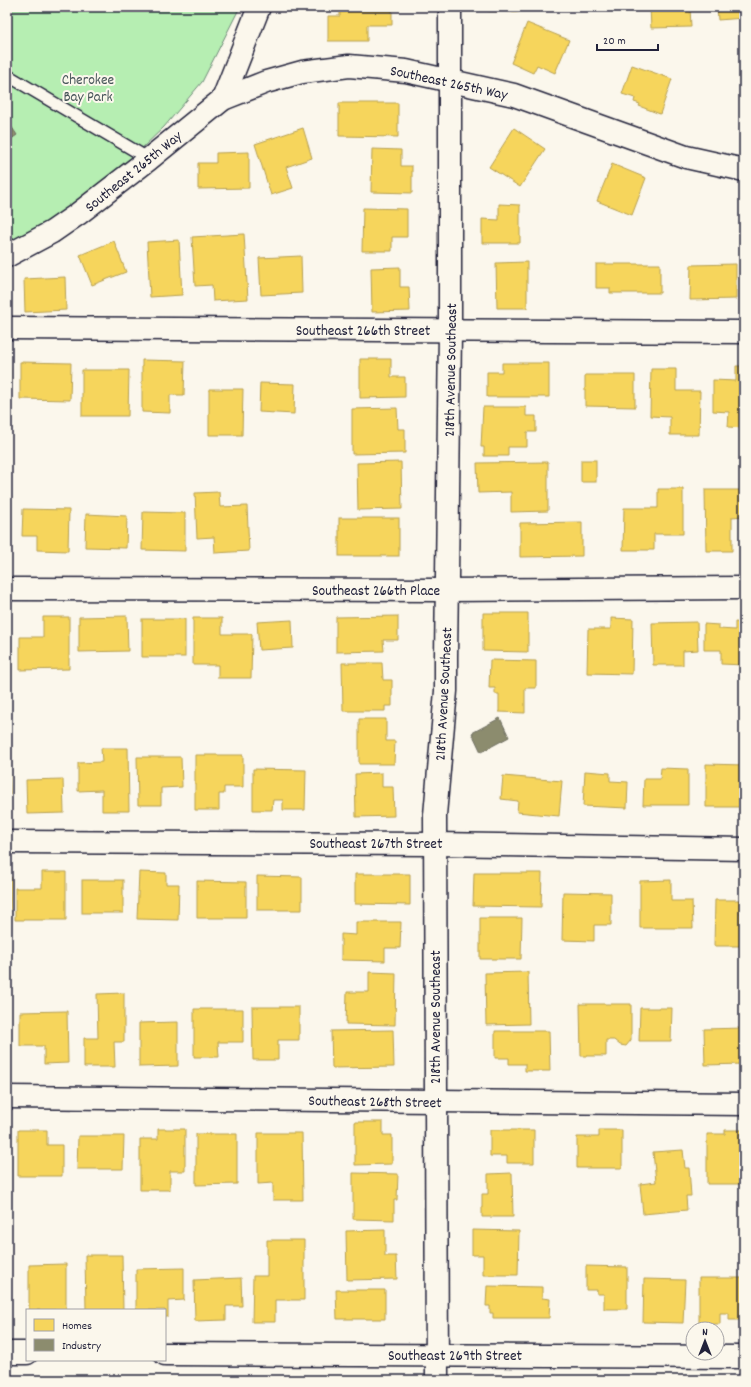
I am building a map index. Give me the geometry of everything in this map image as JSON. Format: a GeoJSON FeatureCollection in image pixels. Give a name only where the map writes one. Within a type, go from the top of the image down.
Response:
{"type":"FeatureCollection","features":[{"type":"Feature","properties":{"kind":"street"},"geometry":{"type":"LineString","coordinates":[[223,99],[260,7]]}},
{"type":"Feature","properties":{"kind":"street","name":"218th Avenue Southeast"},"geometry":{"type":"LineString","coordinates":[[437,1380],[435,815],[446,691],[450,331],[450,7]]}},
{"type":"Feature","properties":{"kind":"street","name":"Southeast 265th Way"},"geometry":{"type":"LineString","coordinates":[[7,256],[68,222],[150,159],[223,99],[266,82],[302,72],[349,66],[406,71],[514,96],[686,157],[744,170]]}},
{"type":"Feature","properties":{"kind":"street","name":"Southeast 266th Street"},"geometry":{"type":"LineString","coordinates":[[7,328],[744,332]]}},
{"type":"Feature","properties":{"kind":"street","name":"Southeast 266th Place"},"geometry":{"type":"LineString","coordinates":[[7,589],[447,590],[744,588]]}},
{"type":"Feature","properties":{"kind":"street","name":"Southeast 267th Street"},"geometry":{"type":"LineString","coordinates":[[7,842],[436,844],[744,849]]}},
{"type":"Feature","properties":{"kind":"street","name":"Southeast 268th Street"},"geometry":{"type":"LineString","coordinates":[[7,1097],[744,1104]]}},
{"type":"Feature","properties":{"kind":"street"},"geometry":{"type":"LineString","coordinates":[[7,1353],[26,1353]]}},
{"type":"Feature","properties":{"kind":"street","name":"Southeast 269th Street"},"geometry":{"type":"LineString","coordinates":[[166,1354],[744,1357]]}},
{"type":"Feature","properties":{"kind":"lane"},"geometry":{"type":"LineString","coordinates":[[7,74],[150,159]]}},
{"type":"Feature","properties":{"kind":"green space","name":"Cherokee Bay Park"},"geometry":{"type":"Polygon","coordinates":[[[7,7],[240,7],[202,82],[164,127],[90,198],[7,244],[7,7]]]}},
{"type":"Feature","properties":{"kind":"building: Homes"},"geometry":{"type":"Polygon","coordinates":[[[340,7],[392,7],[392,25],[367,25],[367,41],[328,41],[328,16],[340,16],[340,7]]]}},
{"type":"Feature","properties":{"kind":"building: Homes"},"geometry":{"type":"Polygon","coordinates":[[[488,7],[519,7],[519,12],[488,11],[488,7]]]}},
{"type":"Feature","properties":{"kind":"building: Homes"},"geometry":{"type":"Polygon","coordinates":[[[639,7],[639,9],[593,8],[639,7]]]}},
{"type":"Feature","properties":{"kind":"building: Homes"},"geometry":{"type":"Polygon","coordinates":[[[650,7],[690,7],[691,27],[651,28],[650,7]]]}},
{"type":"Feature","properties":{"kind":"building: Homes"},"geometry":{"type":"Polygon","coordinates":[[[717,7],[744,7],[744,18],[718,20],[717,7]]]}},
{"type":"Feature","properties":{"kind":"building: Homes"},"geometry":{"type":"Polygon","coordinates":[[[527,23],[569,40],[555,73],[537,65],[533,73],[511,63],[527,23]]]}},
{"type":"Feature","properties":{"kind":"building: Homes"},"geometry":{"type":"Polygon","coordinates":[[[632,65],[672,79],[660,114],[639,106],[640,104],[634,102],[635,98],[622,94],[632,65]]]}},
{"type":"Feature","properties":{"kind":"building: Homes"},"geometry":{"type":"Polygon","coordinates":[[[339,103],[398,103],[398,137],[339,136],[339,103]]]}},
{"type":"Feature","properties":{"kind":"building: Homes"},"geometry":{"type":"Polygon","coordinates":[[[303,128],[312,158],[286,167],[293,188],[271,195],[255,144],[303,128]]]}},
{"type":"Feature","properties":{"kind":"building: Homes"},"geometry":{"type":"Polygon","coordinates":[[[514,128],[545,149],[520,187],[489,167],[514,128]]]}},
{"type":"Feature","properties":{"kind":"building: Homes"},"geometry":{"type":"Polygon","coordinates":[[[372,149],[401,150],[401,166],[412,166],[412,193],[371,192],[372,149]]]}},
{"type":"Feature","properties":{"kind":"building: Homes"},"geometry":{"type":"Polygon","coordinates":[[[249,152],[249,188],[198,189],[198,163],[216,163],[216,153],[249,152]]]}},
{"type":"Feature","properties":{"kind":"building: Homes"},"geometry":{"type":"Polygon","coordinates":[[[612,164],[646,178],[632,215],[597,201],[612,164]]]}},
{"type":"Feature","properties":{"kind":"building: Homes"},"geometry":{"type":"Polygon","coordinates":[[[499,204],[520,205],[520,243],[482,243],[482,219],[499,220],[499,204]]]}},
{"type":"Feature","properties":{"kind":"building: Homes"},"geometry":{"type":"Polygon","coordinates":[[[363,208],[407,209],[407,237],[392,237],[392,251],[362,251],[363,208]]]}},
{"type":"Feature","properties":{"kind":"building: Homes"},"geometry":{"type":"Polygon","coordinates":[[[244,234],[248,299],[213,301],[212,285],[195,286],[192,237],[244,234]]]}},
{"type":"Feature","properties":{"kind":"building: Homes"},"geometry":{"type":"Polygon","coordinates":[[[179,240],[182,295],[150,297],[147,242],[179,240]]]}},
{"type":"Feature","properties":{"kind":"building: Homes"},"geometry":{"type":"Polygon","coordinates":[[[114,241],[126,272],[92,285],[80,255],[114,241]]]}},
{"type":"Feature","properties":{"kind":"building: Homes"},"geometry":{"type":"Polygon","coordinates":[[[301,256],[302,293],[261,295],[259,258],[301,256]]]}},
{"type":"Feature","properties":{"kind":"building: Homes"},"geometry":{"type":"Polygon","coordinates":[[[527,262],[527,308],[497,308],[496,263],[527,262]]]}},
{"type":"Feature","properties":{"kind":"building: Homes"},"geometry":{"type":"Polygon","coordinates":[[[596,264],[660,264],[660,293],[610,293],[610,288],[596,288],[596,264]]]}},
{"type":"Feature","properties":{"kind":"building: Homes"},"geometry":{"type":"Polygon","coordinates":[[[736,264],[736,299],[690,300],[691,265],[736,264]]]}},
{"type":"Feature","properties":{"kind":"building: Homes"},"geometry":{"type":"Polygon","coordinates":[[[400,267],[400,287],[409,287],[410,311],[372,312],[371,268],[400,267]]]}},
{"type":"Feature","properties":{"kind":"building: Homes"},"geometry":{"type":"Polygon","coordinates":[[[65,277],[66,310],[25,312],[24,279],[65,277]]]}},
{"type":"Feature","properties":{"kind":"building: Homes"},"geometry":{"type":"Polygon","coordinates":[[[360,359],[391,359],[391,377],[405,377],[405,397],[360,398],[360,359]]]}},
{"type":"Feature","properties":{"kind":"building: Homes"},"geometry":{"type":"Polygon","coordinates":[[[142,360],[185,361],[184,395],[170,395],[170,413],[142,412],[142,360]]]}},
{"type":"Feature","properties":{"kind":"building: Homes"},"geometry":{"type":"Polygon","coordinates":[[[20,362],[71,363],[70,400],[20,399],[20,362]]]}},
{"type":"Feature","properties":{"kind":"building: Homes"},"geometry":{"type":"Polygon","coordinates":[[[502,363],[549,363],[549,397],[487,397],[487,372],[502,372],[502,363]]]}},
{"type":"Feature","properties":{"kind":"building: Homes"},"geometry":{"type":"Polygon","coordinates":[[[736,366],[744,366],[744,428],[728,427],[729,412],[713,411],[713,380],[736,381],[736,366]]]}},
{"type":"Feature","properties":{"kind":"building: Homes"},"geometry":{"type":"Polygon","coordinates":[[[7,369],[10,369],[10,406],[7,406],[7,369]]]}},
{"type":"Feature","properties":{"kind":"building: Homes"},"geometry":{"type":"Polygon","coordinates":[[[651,369],[676,369],[676,391],[700,391],[699,435],[670,435],[670,417],[650,416],[651,369]]]}},
{"type":"Feature","properties":{"kind":"building: Homes"},"geometry":{"type":"Polygon","coordinates":[[[82,370],[129,370],[128,416],[82,416],[82,370]]]}},
{"type":"Feature","properties":{"kind":"building: Homes"},"geometry":{"type":"Polygon","coordinates":[[[585,375],[635,375],[635,407],[585,406],[585,375]]]}},
{"type":"Feature","properties":{"kind":"building: Homes"},"geometry":{"type":"Polygon","coordinates":[[[260,383],[295,384],[294,414],[259,412],[260,383]]]}},
{"type":"Feature","properties":{"kind":"building: Homes"},"geometry":{"type":"Polygon","coordinates":[[[209,389],[243,389],[242,435],[209,435],[209,389]]]}},
{"type":"Feature","properties":{"kind":"building: Homes"},"geometry":{"type":"Polygon","coordinates":[[[483,407],[526,407],[526,416],[536,416],[536,432],[527,432],[527,447],[508,447],[508,456],[484,456],[484,447],[481,447],[483,407]]]}},
{"type":"Feature","properties":{"kind":"building: Homes"},"geometry":{"type":"Polygon","coordinates":[[[397,408],[398,429],[405,429],[405,453],[352,454],[352,409],[397,408]]]}},
{"type":"Feature","properties":{"kind":"building: Homes"},"geometry":{"type":"Polygon","coordinates":[[[581,460],[596,460],[596,482],[581,482],[581,460]]]}},
{"type":"Feature","properties":{"kind":"building: Homes"},"geometry":{"type":"Polygon","coordinates":[[[401,462],[402,509],[358,510],[357,463],[401,462]]]}},
{"type":"Feature","properties":{"kind":"building: Homes"},"geometry":{"type":"Polygon","coordinates":[[[548,462],[548,511],[511,512],[511,492],[478,493],[477,463],[548,462]]]}},
{"type":"Feature","properties":{"kind":"building: Homes"},"geometry":{"type":"Polygon","coordinates":[[[658,489],[683,489],[683,534],[654,534],[654,550],[623,550],[624,508],[658,508],[658,489]]]}},
{"type":"Feature","properties":{"kind":"building: Homes"},"geometry":{"type":"Polygon","coordinates":[[[705,490],[744,490],[744,516],[732,517],[732,551],[706,551],[705,490]]]}},
{"type":"Feature","properties":{"kind":"building: Homes"},"geometry":{"type":"Polygon","coordinates":[[[219,492],[220,507],[247,506],[249,551],[215,553],[214,537],[197,538],[195,493],[219,492]]]}},
{"type":"Feature","properties":{"kind":"building: Homes"},"geometry":{"type":"Polygon","coordinates":[[[7,497],[8,497],[7,551],[7,497]]]}},
{"type":"Feature","properties":{"kind":"building: Homes"},"geometry":{"type":"Polygon","coordinates":[[[23,509],[69,510],[68,551],[37,550],[37,536],[22,536],[23,509]]]}},
{"type":"Feature","properties":{"kind":"building: Homes"},"geometry":{"type":"Polygon","coordinates":[[[143,512],[185,513],[185,551],[142,550],[143,512]]]}},
{"type":"Feature","properties":{"kind":"building: Homes"},"geometry":{"type":"Polygon","coordinates":[[[86,514],[127,516],[126,548],[85,547],[86,514]]]}},
{"type":"Feature","properties":{"kind":"building: Homes"},"geometry":{"type":"Polygon","coordinates":[[[339,518],[399,518],[399,556],[339,556],[339,518]]]}},
{"type":"Feature","properties":{"kind":"building: Homes"},"geometry":{"type":"Polygon","coordinates":[[[582,522],[582,556],[520,557],[520,523],[582,522]]]}},
{"type":"Feature","properties":{"kind":"building: Homes"},"geometry":{"type":"Polygon","coordinates":[[[483,613],[528,613],[528,652],[483,651],[483,613]]]}},
{"type":"Feature","properties":{"kind":"building: Homes"},"geometry":{"type":"Polygon","coordinates":[[[127,616],[128,651],[79,652],[79,617],[127,616]]]}},
{"type":"Feature","properties":{"kind":"building: Homes"},"geometry":{"type":"Polygon","coordinates":[[[398,616],[398,640],[383,640],[384,651],[336,652],[336,617],[398,616]]]}},
{"type":"Feature","properties":{"kind":"building: Homes"},"geometry":{"type":"Polygon","coordinates":[[[43,617],[69,617],[69,669],[20,670],[20,637],[43,637],[43,617]]]}},
{"type":"Feature","properties":{"kind":"building: Homes"},"geometry":{"type":"Polygon","coordinates":[[[193,618],[222,618],[222,634],[252,634],[251,678],[218,678],[218,665],[193,665],[193,618]]]}},
{"type":"Feature","properties":{"kind":"building: Homes"},"geometry":{"type":"Polygon","coordinates":[[[611,618],[633,619],[632,674],[587,673],[588,629],[611,629],[611,618]]]}},
{"type":"Feature","properties":{"kind":"building: Homes"},"geometry":{"type":"Polygon","coordinates":[[[142,619],[185,619],[185,657],[142,657],[142,619]]]}},
{"type":"Feature","properties":{"kind":"building: Homes"},"geometry":{"type":"Polygon","coordinates":[[[292,620],[293,648],[259,650],[257,622],[292,620]]]}},
{"type":"Feature","properties":{"kind":"building: Homes"},"geometry":{"type":"Polygon","coordinates":[[[7,622],[10,622],[10,662],[7,662],[7,622]]]}},
{"type":"Feature","properties":{"kind":"building: Homes"},"geometry":{"type":"Polygon","coordinates":[[[697,622],[698,650],[683,651],[683,665],[653,665],[652,623],[697,622]]]}},
{"type":"Feature","properties":{"kind":"building: Homes"},"geometry":{"type":"Polygon","coordinates":[[[735,622],[744,623],[744,665],[721,664],[721,650],[704,650],[704,624],[719,625],[719,629],[735,630],[735,622]]]}},
{"type":"Feature","properties":{"kind":"building: Homes"},"geometry":{"type":"Polygon","coordinates":[[[490,660],[536,661],[536,688],[525,688],[525,713],[499,712],[499,694],[495,694],[495,688],[489,688],[490,660]]]}},
{"type":"Feature","properties":{"kind":"building: Homes"},"geometry":{"type":"Polygon","coordinates":[[[342,663],[382,663],[383,680],[392,680],[392,706],[385,706],[385,711],[343,711],[342,663]]]}},
{"type":"Feature","properties":{"kind":"building: Homes"},"geometry":{"type":"Polygon","coordinates":[[[359,719],[386,719],[386,741],[395,741],[394,764],[359,764],[359,719]]]}},
{"type":"Feature","properties":{"kind":"building: Homes"},"geometry":{"type":"Polygon","coordinates":[[[101,748],[128,748],[129,811],[102,811],[102,790],[78,791],[78,763],[102,762],[101,748]]]}},
{"type":"Feature","properties":{"kind":"building: Homes"},"geometry":{"type":"Polygon","coordinates":[[[195,755],[243,755],[243,787],[224,787],[224,794],[219,794],[219,810],[195,810],[195,755]]]}},
{"type":"Feature","properties":{"kind":"building: Homes"},"geometry":{"type":"Polygon","coordinates":[[[137,757],[181,757],[182,787],[161,788],[161,805],[138,805],[137,757]]]}},
{"type":"Feature","properties":{"kind":"building: Homes"},"geometry":{"type":"Polygon","coordinates":[[[7,761],[9,761],[10,795],[7,795],[7,761]]]}},
{"type":"Feature","properties":{"kind":"building: Homes"},"geometry":{"type":"Polygon","coordinates":[[[706,764],[744,765],[744,807],[706,807],[706,764]]]}},
{"type":"Feature","properties":{"kind":"building: Homes"},"geometry":{"type":"Polygon","coordinates":[[[661,768],[688,769],[688,805],[643,805],[644,779],[660,779],[661,768]]]}},
{"type":"Feature","properties":{"kind":"building: Homes"},"geometry":{"type":"Polygon","coordinates":[[[253,769],[306,770],[305,810],[283,810],[283,800],[273,800],[272,810],[253,810],[253,769]]]}},
{"type":"Feature","properties":{"kind":"building: Homes"},"geometry":{"type":"Polygon","coordinates":[[[585,771],[610,773],[610,781],[628,782],[627,808],[583,806],[585,771]]]}},
{"type":"Feature","properties":{"kind":"building: Homes"},"geometry":{"type":"Polygon","coordinates":[[[382,773],[382,787],[393,787],[394,816],[356,817],[355,774],[382,773]]]}},
{"type":"Feature","properties":{"kind":"building: Homes"},"geometry":{"type":"Polygon","coordinates":[[[503,776],[562,781],[559,816],[517,812],[518,801],[501,799],[503,776]]]}},
{"type":"Feature","properties":{"kind":"building: Homes"},"geometry":{"type":"Polygon","coordinates":[[[63,779],[64,813],[27,814],[26,780],[63,779]]]}},
{"type":"Feature","properties":{"kind":"building: Homes"},"geometry":{"type":"Polygon","coordinates":[[[42,872],[66,872],[66,920],[15,920],[15,888],[42,888],[42,872]]]}},
{"type":"Feature","properties":{"kind":"building: Homes"},"geometry":{"type":"Polygon","coordinates":[[[139,872],[166,873],[166,884],[179,884],[178,920],[137,919],[139,872]]]}},
{"type":"Feature","properties":{"kind":"building: Homes"},"geometry":{"type":"Polygon","coordinates":[[[474,873],[542,873],[541,907],[473,906],[474,873]]]}},
{"type":"Feature","properties":{"kind":"building: Homes"},"geometry":{"type":"Polygon","coordinates":[[[355,874],[410,874],[410,905],[355,904],[355,874]]]}},
{"type":"Feature","properties":{"kind":"building: Homes"},"geometry":{"type":"Polygon","coordinates":[[[257,876],[302,877],[302,910],[257,910],[257,876]]]}},
{"type":"Feature","properties":{"kind":"building: Homes"},"geometry":{"type":"Polygon","coordinates":[[[7,877],[11,877],[10,923],[7,923],[7,877]]]}},
{"type":"Feature","properties":{"kind":"building: Homes"},"geometry":{"type":"Polygon","coordinates":[[[82,880],[123,880],[123,913],[82,913],[82,880]]]}},
{"type":"Feature","properties":{"kind":"building: Homes"},"geometry":{"type":"Polygon","coordinates":[[[671,880],[671,901],[692,901],[693,928],[640,928],[640,881],[671,880]]]}},
{"type":"Feature","properties":{"kind":"building: Homes"},"geometry":{"type":"Polygon","coordinates":[[[197,881],[246,882],[246,918],[197,918],[197,881]]]}},
{"type":"Feature","properties":{"kind":"building: Homes"},"geometry":{"type":"Polygon","coordinates":[[[563,892],[611,893],[611,925],[594,925],[594,941],[562,940],[563,892]]]}},
{"type":"Feature","properties":{"kind":"building: Homes"},"geometry":{"type":"Polygon","coordinates":[[[715,900],[740,900],[740,914],[744,914],[744,946],[714,946],[715,900]]]}},
{"type":"Feature","properties":{"kind":"building: Homes"},"geometry":{"type":"Polygon","coordinates":[[[480,918],[522,918],[521,959],[480,959],[480,918]]]}},
{"type":"Feature","properties":{"kind":"building: Homes"},"geometry":{"type":"Polygon","coordinates":[[[356,922],[401,922],[400,948],[385,948],[385,961],[341,960],[341,934],[356,935],[356,922]]]}},
{"type":"Feature","properties":{"kind":"building: Homes"},"geometry":{"type":"Polygon","coordinates":[[[369,972],[396,973],[395,1025],[346,1024],[347,992],[369,992],[369,972]]]}},
{"type":"Feature","properties":{"kind":"building: Homes"},"geometry":{"type":"Polygon","coordinates":[[[528,972],[529,1024],[486,1025],[485,973],[528,972]]]}},
{"type":"Feature","properties":{"kind":"building: Homes"},"geometry":{"type":"Polygon","coordinates":[[[124,993],[124,1042],[114,1042],[115,1067],[84,1067],[84,1038],[98,1038],[97,994],[124,993]]]}},
{"type":"Feature","properties":{"kind":"building: Homes"},"geometry":{"type":"Polygon","coordinates":[[[580,1004],[631,1004],[631,1040],[626,1046],[620,1045],[614,1040],[606,1040],[606,1056],[581,1056],[580,1004]]]}},
{"type":"Feature","properties":{"kind":"building: Homes"},"geometry":{"type":"Polygon","coordinates":[[[252,1007],[299,1007],[299,1040],[278,1040],[278,1060],[253,1060],[252,1007]]]}},
{"type":"Feature","properties":{"kind":"building: Homes"},"geometry":{"type":"Polygon","coordinates":[[[640,1008],[672,1008],[671,1041],[639,1041],[640,1008]]]}},
{"type":"Feature","properties":{"kind":"building: Homes"},"geometry":{"type":"Polygon","coordinates":[[[194,1009],[243,1009],[243,1042],[218,1042],[219,1057],[194,1057],[194,1009]]]}},
{"type":"Feature","properties":{"kind":"building: Homes"},"geometry":{"type":"Polygon","coordinates":[[[67,1011],[68,1063],[44,1064],[44,1046],[20,1046],[20,1012],[67,1011]]]}},
{"type":"Feature","properties":{"kind":"building: Homes"},"geometry":{"type":"Polygon","coordinates":[[[8,1015],[8,1065],[7,1065],[8,1015]]]}},
{"type":"Feature","properties":{"kind":"building: Homes"},"geometry":{"type":"Polygon","coordinates":[[[178,1022],[178,1066],[139,1067],[139,1023],[178,1022]]]}},
{"type":"Feature","properties":{"kind":"building: Homes"},"geometry":{"type":"Polygon","coordinates":[[[744,1028],[744,1064],[705,1065],[704,1029],[744,1028]]]}},
{"type":"Feature","properties":{"kind":"building: Homes"},"geometry":{"type":"Polygon","coordinates":[[[393,1030],[394,1067],[332,1068],[331,1031],[393,1030]]]}},
{"type":"Feature","properties":{"kind":"building: Homes"},"geometry":{"type":"Polygon","coordinates":[[[495,1031],[549,1031],[550,1071],[525,1071],[525,1064],[509,1064],[509,1058],[495,1058],[495,1031]]]}},
{"type":"Feature","properties":{"kind":"building: Homes"},"geometry":{"type":"Polygon","coordinates":[[[355,1122],[383,1122],[383,1135],[392,1135],[392,1164],[355,1165],[355,1122]]]}},
{"type":"Feature","properties":{"kind":"building: Homes"},"geometry":{"type":"Polygon","coordinates":[[[7,1126],[9,1126],[9,1175],[7,1175],[7,1126]]]}},
{"type":"Feature","properties":{"kind":"building: Homes"},"geometry":{"type":"Polygon","coordinates":[[[158,1129],[185,1129],[185,1171],[170,1171],[170,1190],[140,1190],[140,1139],[158,1139],[158,1129]]]}},
{"type":"Feature","properties":{"kind":"building: Homes"},"geometry":{"type":"Polygon","coordinates":[[[18,1130],[47,1130],[47,1145],[62,1145],[62,1176],[18,1176],[18,1130]]]}},
{"type":"Feature","properties":{"kind":"building: Homes"},"geometry":{"type":"Polygon","coordinates":[[[490,1130],[534,1130],[534,1163],[507,1163],[507,1156],[490,1156],[490,1130]]]}},
{"type":"Feature","properties":{"kind":"building: Homes"},"geometry":{"type":"Polygon","coordinates":[[[599,1130],[622,1130],[622,1168],[577,1168],[577,1137],[599,1137],[599,1130]]]}},
{"type":"Feature","properties":{"kind":"building: Homes"},"geometry":{"type":"Polygon","coordinates":[[[725,1130],[744,1130],[744,1184],[707,1184],[707,1134],[725,1134],[725,1130]]]}},
{"type":"Feature","properties":{"kind":"building: Homes"},"geometry":{"type":"Polygon","coordinates":[[[258,1133],[302,1133],[303,1200],[273,1200],[273,1183],[258,1184],[258,1133]]]}},
{"type":"Feature","properties":{"kind":"building: Homes"},"geometry":{"type":"Polygon","coordinates":[[[196,1134],[237,1134],[237,1184],[196,1185],[196,1134]]]}},
{"type":"Feature","properties":{"kind":"building: Homes"},"geometry":{"type":"Polygon","coordinates":[[[78,1136],[124,1136],[123,1169],[77,1169],[78,1136]]]}},
{"type":"Feature","properties":{"kind":"building: Homes"},"geometry":{"type":"Polygon","coordinates":[[[683,1150],[685,1168],[689,1168],[691,1196],[686,1196],[687,1210],[643,1214],[640,1184],[656,1182],[653,1152],[683,1150]]]}},
{"type":"Feature","properties":{"kind":"building: Homes"},"geometry":{"type":"Polygon","coordinates":[[[353,1173],[398,1174],[397,1200],[394,1200],[394,1220],[353,1219],[353,1173]]]}},
{"type":"Feature","properties":{"kind":"building: Homes"},"geometry":{"type":"Polygon","coordinates":[[[512,1173],[513,1217],[482,1217],[482,1194],[488,1194],[488,1174],[512,1173]]]}},
{"type":"Feature","properties":{"kind":"building: Homes"},"geometry":{"type":"Polygon","coordinates":[[[385,1230],[385,1256],[396,1256],[397,1279],[347,1280],[346,1231],[385,1230]]]}},
{"type":"Feature","properties":{"kind":"building: Homes"},"geometry":{"type":"Polygon","coordinates":[[[472,1230],[519,1231],[518,1275],[483,1275],[483,1255],[472,1255],[472,1230]]]}},
{"type":"Feature","properties":{"kind":"building: Homes"},"geometry":{"type":"Polygon","coordinates":[[[267,1240],[304,1240],[304,1300],[275,1300],[275,1322],[252,1322],[253,1276],[267,1276],[267,1240]]]}},
{"type":"Feature","properties":{"kind":"building: Homes"},"geometry":{"type":"Polygon","coordinates":[[[85,1255],[122,1255],[123,1309],[86,1309],[85,1255]]]}},
{"type":"Feature","properties":{"kind":"building: Homes"},"geometry":{"type":"Polygon","coordinates":[[[66,1264],[66,1309],[29,1309],[29,1265],[66,1264]]]}},
{"type":"Feature","properties":{"kind":"building: Homes"},"geometry":{"type":"Polygon","coordinates":[[[586,1266],[627,1267],[627,1309],[604,1309],[604,1294],[597,1294],[597,1290],[586,1290],[586,1266]]]}},
{"type":"Feature","properties":{"kind":"building: Homes"},"geometry":{"type":"Polygon","coordinates":[[[184,1268],[184,1300],[168,1301],[168,1317],[166,1317],[166,1309],[136,1309],[136,1269],[184,1268]]]}},
{"type":"Feature","properties":{"kind":"building: Homes"},"geometry":{"type":"Polygon","coordinates":[[[241,1278],[242,1306],[226,1306],[226,1320],[195,1321],[194,1280],[241,1278]]]}},
{"type":"Feature","properties":{"kind":"building: Homes"},"geometry":{"type":"Polygon","coordinates":[[[699,1278],[744,1278],[744,1320],[729,1320],[729,1313],[720,1313],[720,1321],[699,1321],[699,1278]]]}},
{"type":"Feature","properties":{"kind":"building: Homes"},"geometry":{"type":"Polygon","coordinates":[[[644,1279],[685,1280],[683,1323],[643,1322],[644,1279]]]}},
{"type":"Feature","properties":{"kind":"building: Homes"},"geometry":{"type":"Polygon","coordinates":[[[487,1286],[542,1287],[542,1298],[550,1299],[549,1318],[493,1318],[493,1313],[490,1313],[490,1306],[486,1306],[487,1286]]]}},
{"type":"Feature","properties":{"kind":"building: Homes"},"geometry":{"type":"Polygon","coordinates":[[[336,1290],[385,1290],[385,1319],[337,1319],[336,1290]]]}},
{"type":"Feature","properties":{"kind":"building: Industry"},"geometry":{"type":"Polygon","coordinates":[[[7,120],[17,135],[7,142],[7,120]]]}},
{"type":"Feature","properties":{"kind":"building: Industry"},"geometry":{"type":"Polygon","coordinates":[[[500,718],[509,737],[481,752],[472,733],[500,718]]]}}]}
